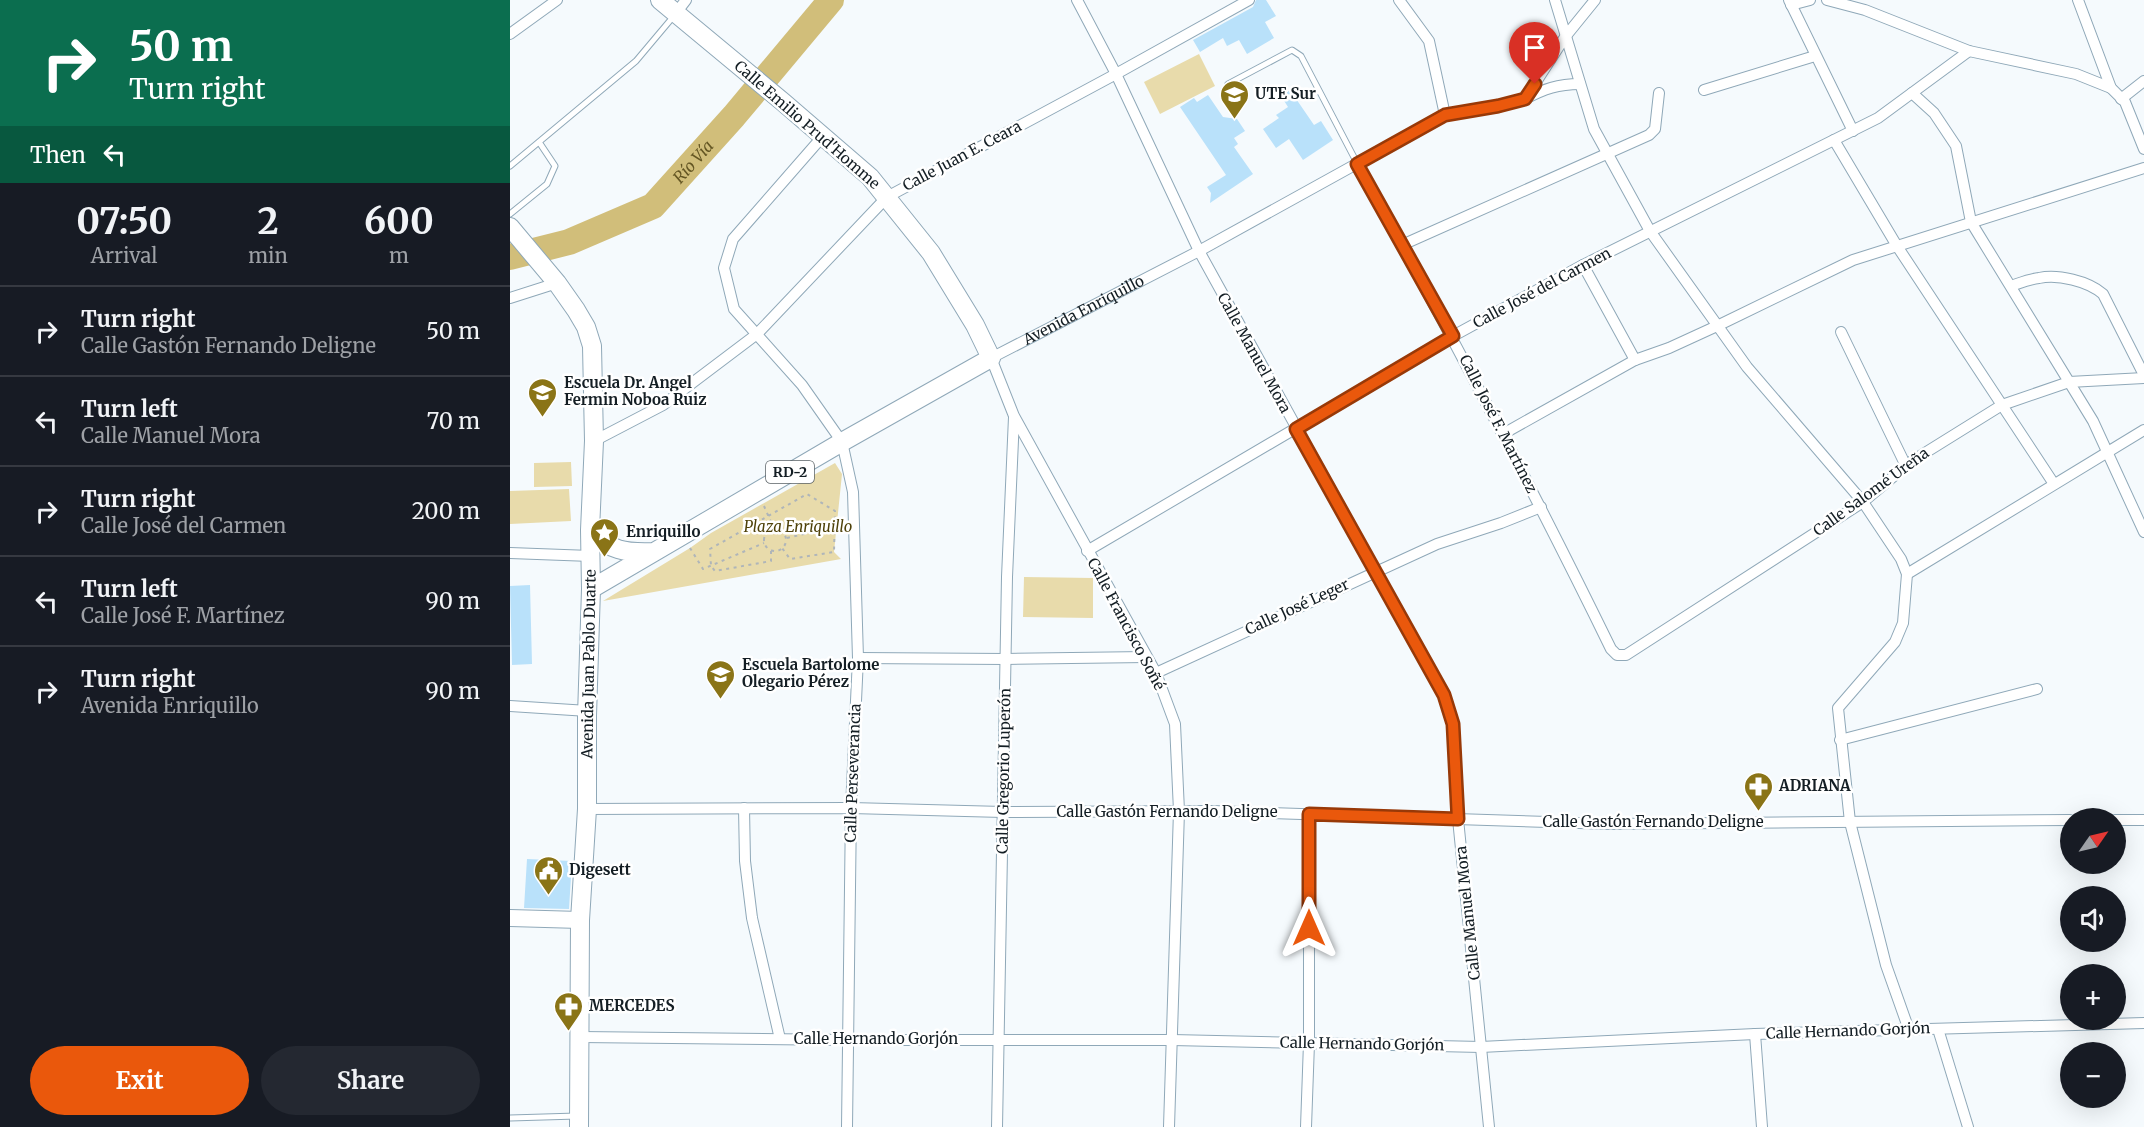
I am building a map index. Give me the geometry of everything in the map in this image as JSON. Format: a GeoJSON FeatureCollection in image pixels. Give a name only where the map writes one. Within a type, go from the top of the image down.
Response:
{"type":"FeatureCollection","features":[{"type":"Feature","properties":{"kind":"main road","name":"Calle Emilio Prud'Homme"},"geometry":{"type":"LineString","coordinates":[[660,0],[681,7],[756,79],[870,177],[931,253],[975,324],[991,358]]}},
{"type":"Feature","properties":{"kind":"main road","name":"Avenida Juan Pablo Duarte"},"geometry":{"type":"LineString","coordinates":[[510,227],[552,277],[586,327],[592,346],[594,441],[590,530],[587,809],[580,920],[579,1121]]}},
{"type":"Feature","properties":{"kind":"main road","name":"Avenida Enriquillo"},"geometry":{"type":"LineString","coordinates":[[591,589],[991,358]]}},
{"type":"Feature","properties":{"kind":"main road"},"geometry":{"type":"LineString","coordinates":[[590,530],[607,546],[623,551],[655,552]]}},
{"type":"Feature","properties":{"kind":"street"},"geometry":{"type":"LineString","coordinates":[[510,34],[557,0]]}},
{"type":"Feature","properties":{"kind":"street","name":"Calle Manuel Mora"},"geometry":{"type":"LineString","coordinates":[[1077,0],[1116,74],[1199,251],[1444,695],[1453,724],[1458,819],[1489,1127]]}},
{"type":"Feature","properties":{"kind":"street","name":"Calle Juan E. Ceara"},"geometry":{"type":"LineString","coordinates":[[594,441],[663,405],[757,334],[887,197],[1248,0]]}},
{"type":"Feature","properties":{"kind":"street"},"geometry":{"type":"LineString","coordinates":[[1399,0],[1429,41],[1445,115]]}},
{"type":"Feature","properties":{"kind":"street"},"geometry":{"type":"LineString","coordinates":[[1555,0],[1594,129],[1650,231],[1747,367],[1863,502],[1901,559],[1907,574],[1903,623],[1895,642],[1838,708],[1850,822],[1886,965],[1909,1030]]}},
{"type":"Feature","properties":{"kind":"street"},"geometry":{"type":"LineString","coordinates":[[1525,99],[1565,37],[1595,0]]}},
{"type":"Feature","properties":{"kind":"street"},"geometry":{"type":"LineString","coordinates":[[1810,0],[1790,2],[1853,131]]}},
{"type":"Feature","properties":{"kind":"street"},"geometry":{"type":"LineString","coordinates":[[1827,0],[1865,10],[1969,51],[2076,75],[2111,88]]}},
{"type":"Feature","properties":{"kind":"street"},"geometry":{"type":"LineString","coordinates":[[2078,0],[2111,88],[2125,102],[2144,149]]}},
{"type":"Feature","properties":{"kind":"street","name":"Calle José del Carmen"},"geometry":{"type":"LineString","coordinates":[[1088,551],[1453,336],[1582,265],[1878,118],[1969,51]]}},
{"type":"Feature","properties":{"kind":"street"},"geometry":{"type":"LineString","coordinates":[[1704,90],[1815,56]]}},
{"type":"Feature","properties":{"kind":"street"},"geometry":{"type":"LineString","coordinates":[[2121,99],[2144,81]]}},
{"type":"Feature","properties":{"kind":"street","name":"Avenida Enriquillo"},"geometry":{"type":"LineString","coordinates":[[991,358],[1199,251],[1445,115],[1525,99],[1547,88],[1562,84],[1580,84]]}},
{"type":"Feature","properties":{"kind":"street"},"geometry":{"type":"LineString","coordinates":[[1402,245],[1649,135],[1655,129],[1659,93]]}},
{"type":"Feature","properties":{"kind":"street"},"geometry":{"type":"LineString","coordinates":[[1912,93],[1934,113],[1956,146],[1971,222],[2092,421],[2144,532]]}},
{"type":"Feature","properties":{"kind":"street","name":"Calle Perseverancia"},"geometry":{"type":"LineString","coordinates":[[823,136],[733,239],[724,268],[734,309],[802,385],[842,442],[853,492],[858,658],[851,808],[847,1127]]}},
{"type":"Feature","properties":{"kind":"street"},"geometry":{"type":"LineString","coordinates":[[1834,140],[1897,246],[2054,484]]}},
{"type":"Feature","properties":{"kind":"street","name":"Calle José F. Martínez"},"geometry":{"type":"LineString","coordinates":[[1357,164],[1453,336],[1611,649],[1617,655]]}},
{"type":"Feature","properties":{"kind":"street"},"geometry":{"type":"LineString","coordinates":[[1503,434],[1635,360],[1669,348],[1717,326],[1853,260],[2144,168]]}},
{"type":"Feature","properties":{"kind":"street"},"geometry":{"type":"LineString","coordinates":[[1582,265],[1635,360]]}},
{"type":"Feature","properties":{"kind":"street"},"geometry":{"type":"LineString","coordinates":[[2011,286],[2038,278],[2055,276],[2095,287],[2103,294],[2144,376]]}},
{"type":"Feature","properties":{"kind":"street"},"geometry":{"type":"LineString","coordinates":[[510,298],[552,277]]}},
{"type":"Feature","properties":{"kind":"street"},"geometry":{"type":"LineString","coordinates":[[1841,332],[1906,466]]}},
{"type":"Feature","properties":{"kind":"street","name":"Calle Francisco Soñé"},"geometry":{"type":"LineString","coordinates":[[991,358],[1014,416],[1156,674],[1175,724],[1179,811],[1169,1127]]}},
{"type":"Feature","properties":{"kind":"street","name":"Calle Salomé Ureña"},"geometry":{"type":"LineString","coordinates":[[1617,655],[1626,655],[1863,502],[1906,466],[2002,405],[2069,382],[2144,376]]}},
{"type":"Feature","properties":{"kind":"street","name":"Calle Gregorio Luperón"},"geometry":{"type":"LineString","coordinates":[[997,1127],[1006,659],[1014,416]]}},
{"type":"Feature","properties":{"kind":"street"},"geometry":{"type":"LineString","coordinates":[[1907,574],[2144,430]]}},
{"type":"Feature","properties":{"kind":"street","name":"Calle José Leger"},"geometry":{"type":"LineString","coordinates":[[1156,674],[1437,544],[1541,507]]}},
{"type":"Feature","properties":{"kind":"street"},"geometry":{"type":"LineString","coordinates":[[510,553],[591,556]]}},
{"type":"Feature","properties":{"kind":"street"},"geometry":{"type":"LineString","coordinates":[[858,658],[1146,657]]}},
{"type":"Feature","properties":{"kind":"street"},"geometry":{"type":"LineString","coordinates":[[1840,740],[2037,689]]}},
{"type":"Feature","properties":{"kind":"street"},"geometry":{"type":"LineString","coordinates":[[510,706],[588,711]]}},
{"type":"Feature","properties":{"kind":"street"},"geometry":{"type":"LineString","coordinates":[[744,808],[745,861],[752,918],[780,1039]]}},
{"type":"Feature","properties":{"kind":"street","name":"Calle Gastón Fernando Deligne"},"geometry":{"type":"LineString","coordinates":[[587,809],[851,808],[1004,812],[1179,811],[1610,824],[2060,820]]}},
{"type":"Feature","properties":{"kind":"street"},"geometry":{"type":"LineString","coordinates":[[1306,1127],[1309,1043],[1309,814]]}},
{"type":"Feature","properties":{"kind":"street"},"geometry":{"type":"LineString","coordinates":[[2126,820],[2144,820]]}},
{"type":"Feature","properties":{"kind":"street"},"geometry":{"type":"LineString","coordinates":[[510,918],[580,920]]}},
{"type":"Feature","properties":{"kind":"street","name":"Calle Hernando Gorjón"},"geometry":{"type":"LineString","coordinates":[[580,1037],[1172,1040],[1481,1047],[1755,1034],[2144,1023]]}},
{"type":"Feature","properties":{"kind":"street"},"geometry":{"type":"LineString","coordinates":[[1938,1029],[1968,1127]]}},
{"type":"Feature","properties":{"kind":"street"},"geometry":{"type":"LineString","coordinates":[[1755,1034],[1762,1127]]}},
{"type":"Feature","properties":{"kind":"lane"},"geometry":{"type":"LineString","coordinates":[[510,166],[636,61],[681,7]]}},
{"type":"Feature","properties":{"kind":"lane"},"geometry":{"type":"LineString","coordinates":[[1228,84],[1292,50],[1302,56],[1357,164]]}},
{"type":"Feature","properties":{"kind":"lane"},"geometry":{"type":"LineString","coordinates":[[510,214],[547,184],[555,166],[539,142]]}},
{"type":"Feature","properties":{"kind":"lane"},"geometry":{"type":"LineString","coordinates":[[510,1118],[579,1121]]}},
{"type":"Feature","properties":{"kind":"path"},"geometry":{"type":"LineString","coordinates":[[771,551],[782,548],[786,543],[786,538],[780,531],[774,530],[765,534],[764,543],[771,551],[771,561],[715,571],[711,566],[710,549],[807,494],[835,511],[834,552],[790,559],[782,548]]}},
{"type":"Feature","properties":{"kind":"path"},"geometry":{"type":"LineString","coordinates":[[764,506],[774,530]]}},
{"type":"Feature","properties":{"kind":"path"},"geometry":{"type":"LineString","coordinates":[[786,538],[834,527]]}},
{"type":"Feature","properties":{"kind":"path"},"geometry":{"type":"LineString","coordinates":[[690,548],[703,569],[764,543]]}},
{"type":"Feature","properties":{"kind":"green space"},"geometry":{"type":"Polygon","coordinates":[[[1199,54],[1215,86],[1160,114],[1144,82],[1199,54]]]}},
{"type":"Feature","properties":{"kind":"green space"},"geometry":{"type":"Polygon","coordinates":[[[571,462],[572,486],[534,487],[534,463],[571,462]]]}},
{"type":"Feature","properties":{"kind":"green space","name":"Plaza Enriquillo"},"geometry":{"type":"Polygon","coordinates":[[[835,463],[842,474],[834,552],[841,559],[603,601],[711,533],[835,463]]]}},
{"type":"Feature","properties":{"kind":"green space"},"geometry":{"type":"Polygon","coordinates":[[[569,489],[571,521],[510,524],[510,491],[569,489]]]}},
{"type":"Feature","properties":{"kind":"green space"},"geometry":{"type":"Polygon","coordinates":[[[1024,577],[1093,578],[1093,618],[1023,617],[1024,577]]]}},
{"type":"Feature","properties":{"kind":"building"},"geometry":{"type":"Polygon","coordinates":[[[1256,0],[1266,0],[1276,16],[1265,22],[1274,38],[1247,54],[1239,40],[1227,46],[1223,38],[1200,52],[1193,40],[1253,7],[1256,0]]]}},
{"type":"Feature","properties":{"kind":"building"},"geometry":{"type":"Polygon","coordinates":[[[1290,90],[1314,125],[1321,121],[1333,140],[1303,160],[1289,139],[1276,148],[1263,129],[1279,118],[1276,115],[1288,107],[1281,96],[1290,90]]]}},
{"type":"Feature","properties":{"kind":"building"},"geometry":{"type":"Polygon","coordinates":[[[1208,95],[1223,117],[1237,119],[1245,131],[1234,138],[1238,144],[1234,147],[1253,174],[1210,203],[1211,193],[1207,187],[1226,175],[1180,107],[1194,98],[1197,102],[1208,95]]]}},
{"type":"Feature","properties":{"kind":"building"},"geometry":{"type":"Polygon","coordinates":[[[530,585],[532,664],[512,665],[510,586],[530,585]]]}},
{"type":"Feature","properties":{"kind":"building","name":"Digesett"},"geometry":{"type":"Polygon","coordinates":[[[527,859],[572,861],[569,909],[524,908],[527,859]]]}},
{"type":"Feature","properties":{"kind":"waterway","name":"Río Vía"},"geometry":{"type":"LineString","coordinates":[[510,257],[569,242],[653,206],[734,116],[831,0]]}},
{"type":"Feature","properties":{"kind":"place","name":"UTE Sur"},"geometry":{"type":"Point","coordinates":[1234,120]}},
{"type":"Feature","properties":{"kind":"place","name":"Escuela Dr. Angel Fermin Noboa Ruiz"},"geometry":{"type":"Point","coordinates":[543,418]}},
{"type":"Feature","properties":{"kind":"place","name":"Enriquillo"},"geometry":{"type":"Point","coordinates":[605,558]}},
{"type":"Feature","properties":{"kind":"place","name":"Escuela Bartolome Olegario Pérez"},"geometry":{"type":"Point","coordinates":[721,700]}},
{"type":"Feature","properties":{"kind":"place","name":"ADRIANA"},"geometry":{"type":"Point","coordinates":[1758,812]}},
{"type":"Feature","properties":{"kind":"place","name":"Digesett"},"geometry":{"type":"Point","coordinates":[548,896]}},
{"type":"Feature","properties":{"kind":"place","name":"MERCEDES"},"geometry":{"type":"Point","coordinates":[568,1032]}},
{"type":"Feature","properties":{"kind":"route"},"geometry":{"type":"LineString","coordinates":[[1309,928],[1309,814],[1458,819],[1453,724],[1444,695],[1296,429],[1453,336],[1357,164],[1445,115],[1525,99],[1535,84]]}}]}
